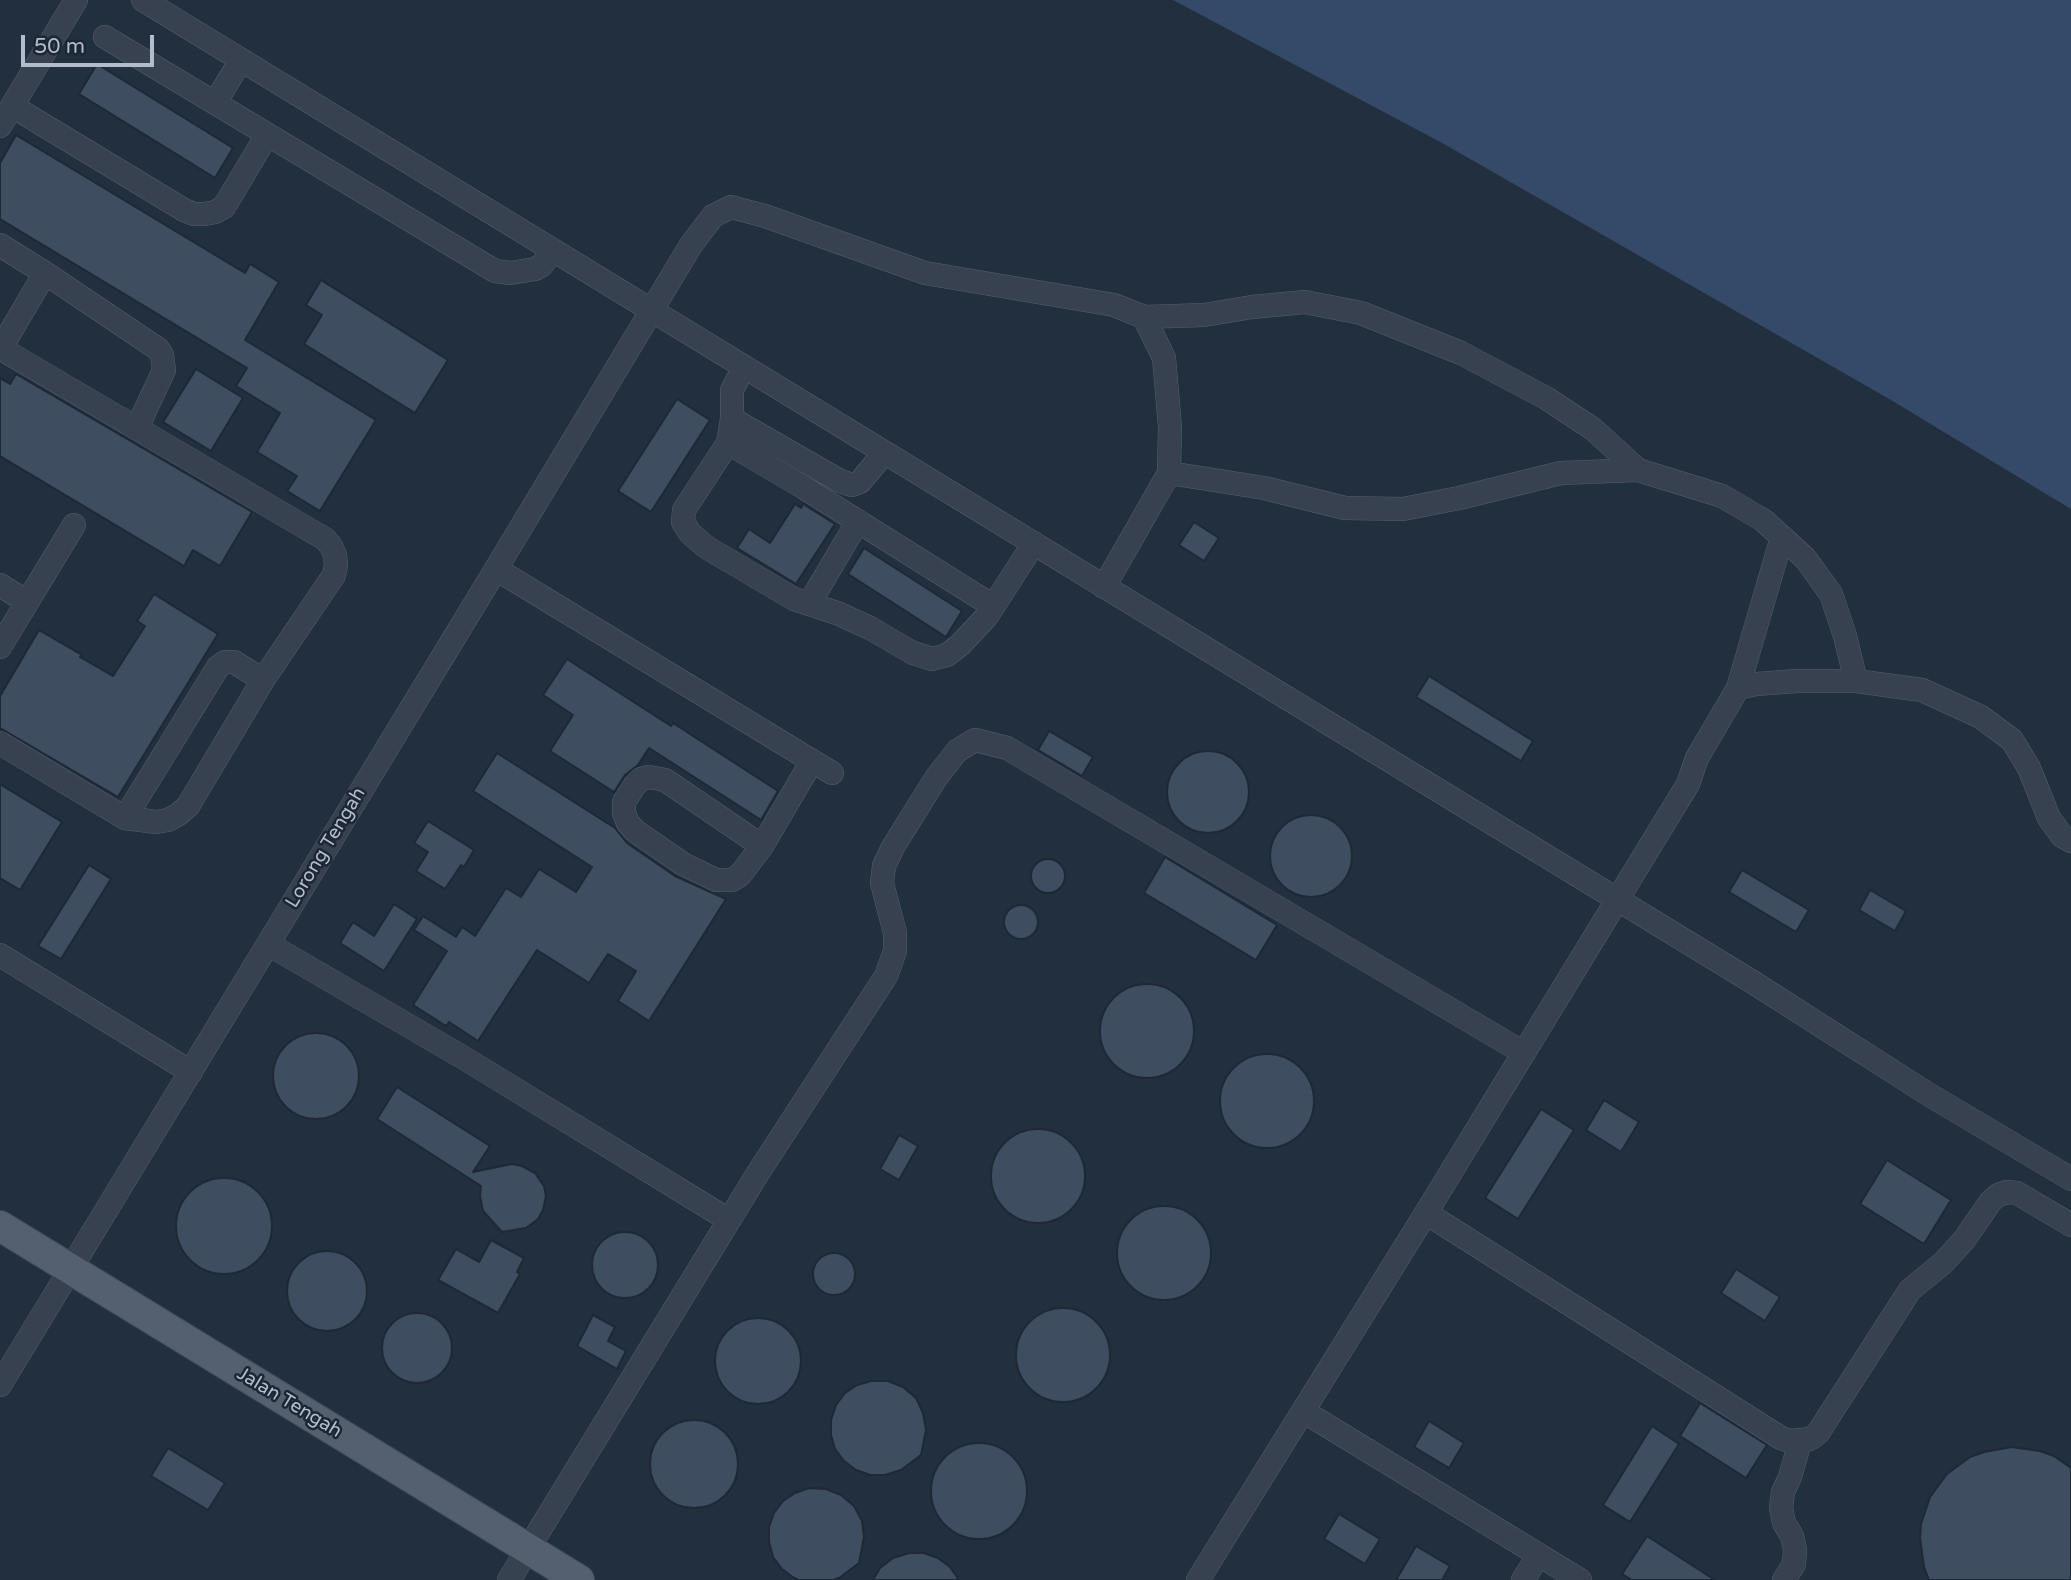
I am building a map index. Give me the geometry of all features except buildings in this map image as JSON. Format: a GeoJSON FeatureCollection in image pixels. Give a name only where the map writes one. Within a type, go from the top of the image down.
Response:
{"type":"FeatureCollection","features":[{"type":"Feature","properties":{"kind":"main road","name":"Jalan Tengah"},"geometry":{"type":"LineString","coordinates":[[0,1226],[579,1580]]}},
{"type":"Feature","properties":{"kind":"street"},"geometry":{"type":"LineString","coordinates":[[76,0],[6,116],[194,214],[205,214],[224,206],[267,135]]}},
{"type":"Feature","properties":{"kind":"street"},"geometry":{"type":"LineString","coordinates":[[143,0],[2071,1179]]}},
{"type":"Feature","properties":{"kind":"street"},"geometry":{"type":"LineString","coordinates":[[105,37],[495,271],[510,273],[535,269],[542,265],[553,250]]}},
{"type":"Feature","properties":{"kind":"street"},"geometry":{"type":"LineString","coordinates":[[215,103],[241,60]]}},
{"type":"Feature","properties":{"kind":"street","name":"Lorong Tengah"},"geometry":{"type":"LineString","coordinates":[[0,1385],[698,235],[713,216],[731,207],[777,220],[925,273],[1114,305],[1144,317]]}},
{"type":"Feature","properties":{"kind":"street"},"geometry":{"type":"LineString","coordinates":[[0,246],[153,345],[162,355],[164,370],[137,428]]}},
{"type":"Feature","properties":{"kind":"street"},"geometry":{"type":"LineString","coordinates":[[0,743],[125,818],[156,822],[168,820],[188,806],[263,680],[334,575],[336,565],[335,555],[325,539],[0,348],[45,273]]}},
{"type":"Feature","properties":{"kind":"street"},"geometry":{"type":"LineString","coordinates":[[1104,587],[1169,473],[1170,427],[1164,358],[1144,317],[1204,315],[1305,302],[1361,313],[1461,353],[1546,398],[1593,429],[1637,470]]}},
{"type":"Feature","properties":{"kind":"street"},"geometry":{"type":"LineString","coordinates":[[744,367],[732,390],[732,419],[728,443],[684,510],[682,522],[706,547],[794,599],[859,623],[913,653],[932,659],[947,655],[960,645],[987,616],[1034,543]]}},
{"type":"Feature","properties":{"kind":"street"},"geometry":{"type":"LineString","coordinates":[[732,419],[840,481],[852,485],[860,482],[884,453]]}},
{"type":"Feature","properties":{"kind":"street"},"geometry":{"type":"LineString","coordinates":[[728,443],[993,606]]}},
{"type":"Feature","properties":{"kind":"street"},"geometry":{"type":"LineString","coordinates":[[1169,473],[1264,488],[1345,508],[1403,509],[1561,473],[1637,470],[1722,496],[1763,520],[1805,558],[1831,594],[1856,681]]}},
{"type":"Feature","properties":{"kind":"street"},"geometry":{"type":"LineString","coordinates":[[809,604],[858,521]]}},
{"type":"Feature","properties":{"kind":"street"},"geometry":{"type":"LineString","coordinates":[[0,647],[74,525]]}},
{"type":"Feature","properties":{"kind":"street"},"geometry":{"type":"LineString","coordinates":[[1198,1580],[1688,784],[1702,750],[1738,688],[1782,537]]}},
{"type":"Feature","properties":{"kind":"street"},"geometry":{"type":"LineString","coordinates":[[496,569],[822,767],[740,875],[733,880],[716,880],[683,864],[635,831],[624,813],[624,802],[641,779],[658,777],[762,846]]}},
{"type":"Feature","properties":{"kind":"street"},"geometry":{"type":"LineString","coordinates":[[0,585],[27,602]]}},
{"type":"Feature","properties":{"kind":"street"},"geometry":{"type":"LineString","coordinates":[[125,818],[218,667],[225,662],[234,662],[263,680]]}},
{"type":"Feature","properties":{"kind":"street"},"geometry":{"type":"LineString","coordinates":[[1738,688],[1797,681],[1856,681],[1922,690],[1980,717],[2012,740],[2029,768],[2049,818],[2062,835],[2071,841]]}},
{"type":"Feature","properties":{"kind":"street"},"geometry":{"type":"LineString","coordinates":[[509,1580],[729,1220],[886,976],[895,951],[895,933],[882,883],[884,866],[936,778],[957,751],[975,740],[1007,748],[1524,1053]]}},
{"type":"Feature","properties":{"kind":"street"},"geometry":{"type":"LineString","coordinates":[[268,944],[464,1058],[729,1220]]}},
{"type":"Feature","properties":{"kind":"street"},"geometry":{"type":"LineString","coordinates":[[0,955],[191,1072]]}},
{"type":"Feature","properties":{"kind":"street"},"geometry":{"type":"LineString","coordinates":[[1426,1213],[1781,1438],[1790,1441],[1810,1439],[1818,1433],[1910,1290],[1943,1263],[1964,1240],[1991,1201],[2007,1192],[2017,1193],[2071,1225]]}},
{"type":"Feature","properties":{"kind":"street"},"geometry":{"type":"LineString","coordinates":[[1303,1411],[1580,1580]]}},
{"type":"Feature","properties":{"kind":"street"},"geometry":{"type":"LineString","coordinates":[[1784,1580],[1794,1564],[1795,1550],[1792,1536],[1784,1523],[1781,1507],[1783,1492],[1800,1441]]}},
{"type":"Feature","properties":{"kind":"street"},"geometry":{"type":"LineString","coordinates":[[1523,1580],[1539,1555]]}},
{"type":"Feature","properties":{"kind":"water"},"geometry":{"type":"Polygon","coordinates":[[[1173,0],[2071,0],[2071,509],[1891,400],[1444,144],[1173,0]]]}}]}
